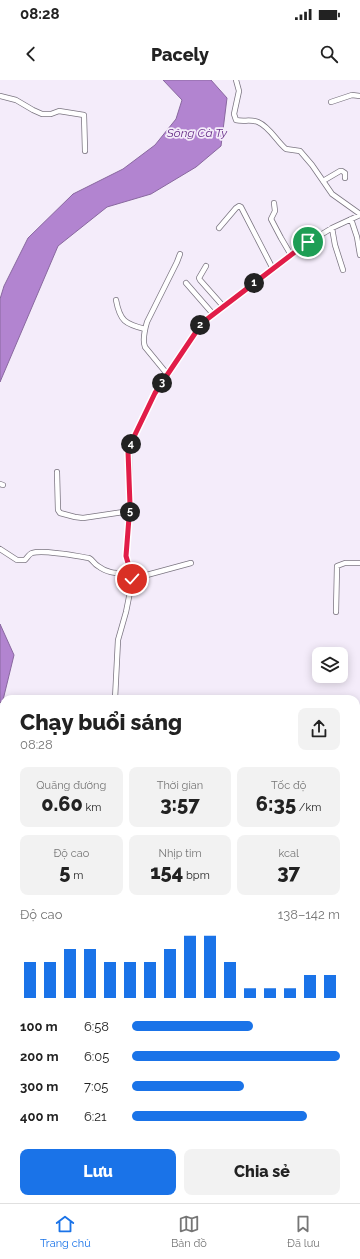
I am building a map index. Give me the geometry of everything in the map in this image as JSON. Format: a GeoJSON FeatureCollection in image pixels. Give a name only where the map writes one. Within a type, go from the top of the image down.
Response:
{"type":"FeatureCollection","features":[{"type":"Feature","properties":{"kind":"street"},"geometry":{"type":"LineString","coordinates":[[236,80],[239,91],[234,114],[236,120],[258,122],[266,128],[286,149],[300,151],[333,196],[360,214]]}},
{"type":"Feature","properties":{"kind":"street"},"geometry":{"type":"LineString","coordinates":[[331,102],[352,95],[360,96]]}},
{"type":"Feature","properties":{"kind":"street"},"geometry":{"type":"LineString","coordinates":[[0,96],[16,100],[42,114],[59,112],[84,115],[85,151]]}},
{"type":"Feature","properties":{"kind":"street"},"geometry":{"type":"LineString","coordinates":[[323,181],[340,171],[345,173],[345,178]]}},
{"type":"Feature","properties":{"kind":"street"},"geometry":{"type":"LineString","coordinates":[[274,202],[275,211],[271,219],[291,255]]}},
{"type":"Feature","properties":{"kind":"street"},"geometry":{"type":"LineString","coordinates":[[219,228],[236,208],[240,206],[273,269]]}},
{"type":"Feature","properties":{"kind":"street"},"geometry":{"type":"LineString","coordinates":[[115,695],[118,640],[126,612],[132,576],[126,556],[130,511],[129,448],[155,393],[200,326],[213,314],[308,242],[360,214]]}},
{"type":"Feature","properties":{"kind":"street"},"geometry":{"type":"LineString","coordinates":[[351,218],[357,236],[360,255]]}},
{"type":"Feature","properties":{"kind":"street"},"geometry":{"type":"LineString","coordinates":[[332,228],[335,245],[343,270]]}},
{"type":"Feature","properties":{"kind":"street"},"geometry":{"type":"LineString","coordinates":[[168,375],[144,346],[145,329],[180,254]]}},
{"type":"Feature","properties":{"kind":"street"},"geometry":{"type":"LineString","coordinates":[[206,266],[199,278],[223,306]]}},
{"type":"Feature","properties":{"kind":"street"},"geometry":{"type":"LineString","coordinates":[[186,283],[213,314]]}},
{"type":"Feature","properties":{"kind":"street"},"geometry":{"type":"LineString","coordinates":[[116,300],[119,313],[126,323],[131,326],[145,329]]}},
{"type":"Feature","properties":{"kind":"street"},"geometry":{"type":"LineString","coordinates":[[57,472],[58,510],[60,513],[75,517],[87,518],[130,511]]}},
{"type":"Feature","properties":{"kind":"street"},"geometry":{"type":"LineString","coordinates":[[0,549],[20,561],[25,560],[32,553],[42,552],[89,558],[106,572],[132,576],[191,563]]}},
{"type":"Feature","properties":{"kind":"street"},"geometry":{"type":"LineString","coordinates":[[336,612],[337,566],[345,563],[360,563]]}},
{"type":"Feature","properties":{"kind":"water","name":"Sông Cà Ty"},"geometry":{"type":"Polygon","coordinates":[[[163,80],[211,80],[227,98],[221,146],[196,167],[151,194],[107,207],[58,246],[0,382],[0,299],[4,286],[28,238],[73,194],[123,169],[155,145],[176,119],[182,100],[163,80]]]}},
{"type":"Feature","properties":{"kind":"water"},"geometry":{"type":"Polygon","coordinates":[[[0,624],[14,655],[4,695],[0,695],[0,624]]]}},
{"type":"Feature","properties":{"kind":"route"},"geometry":{"type":"LineString","coordinates":[[132,579],[132,574],[126,556],[130,520],[130,477],[128,451],[155,393],[204,321],[308,242]]}}]}
